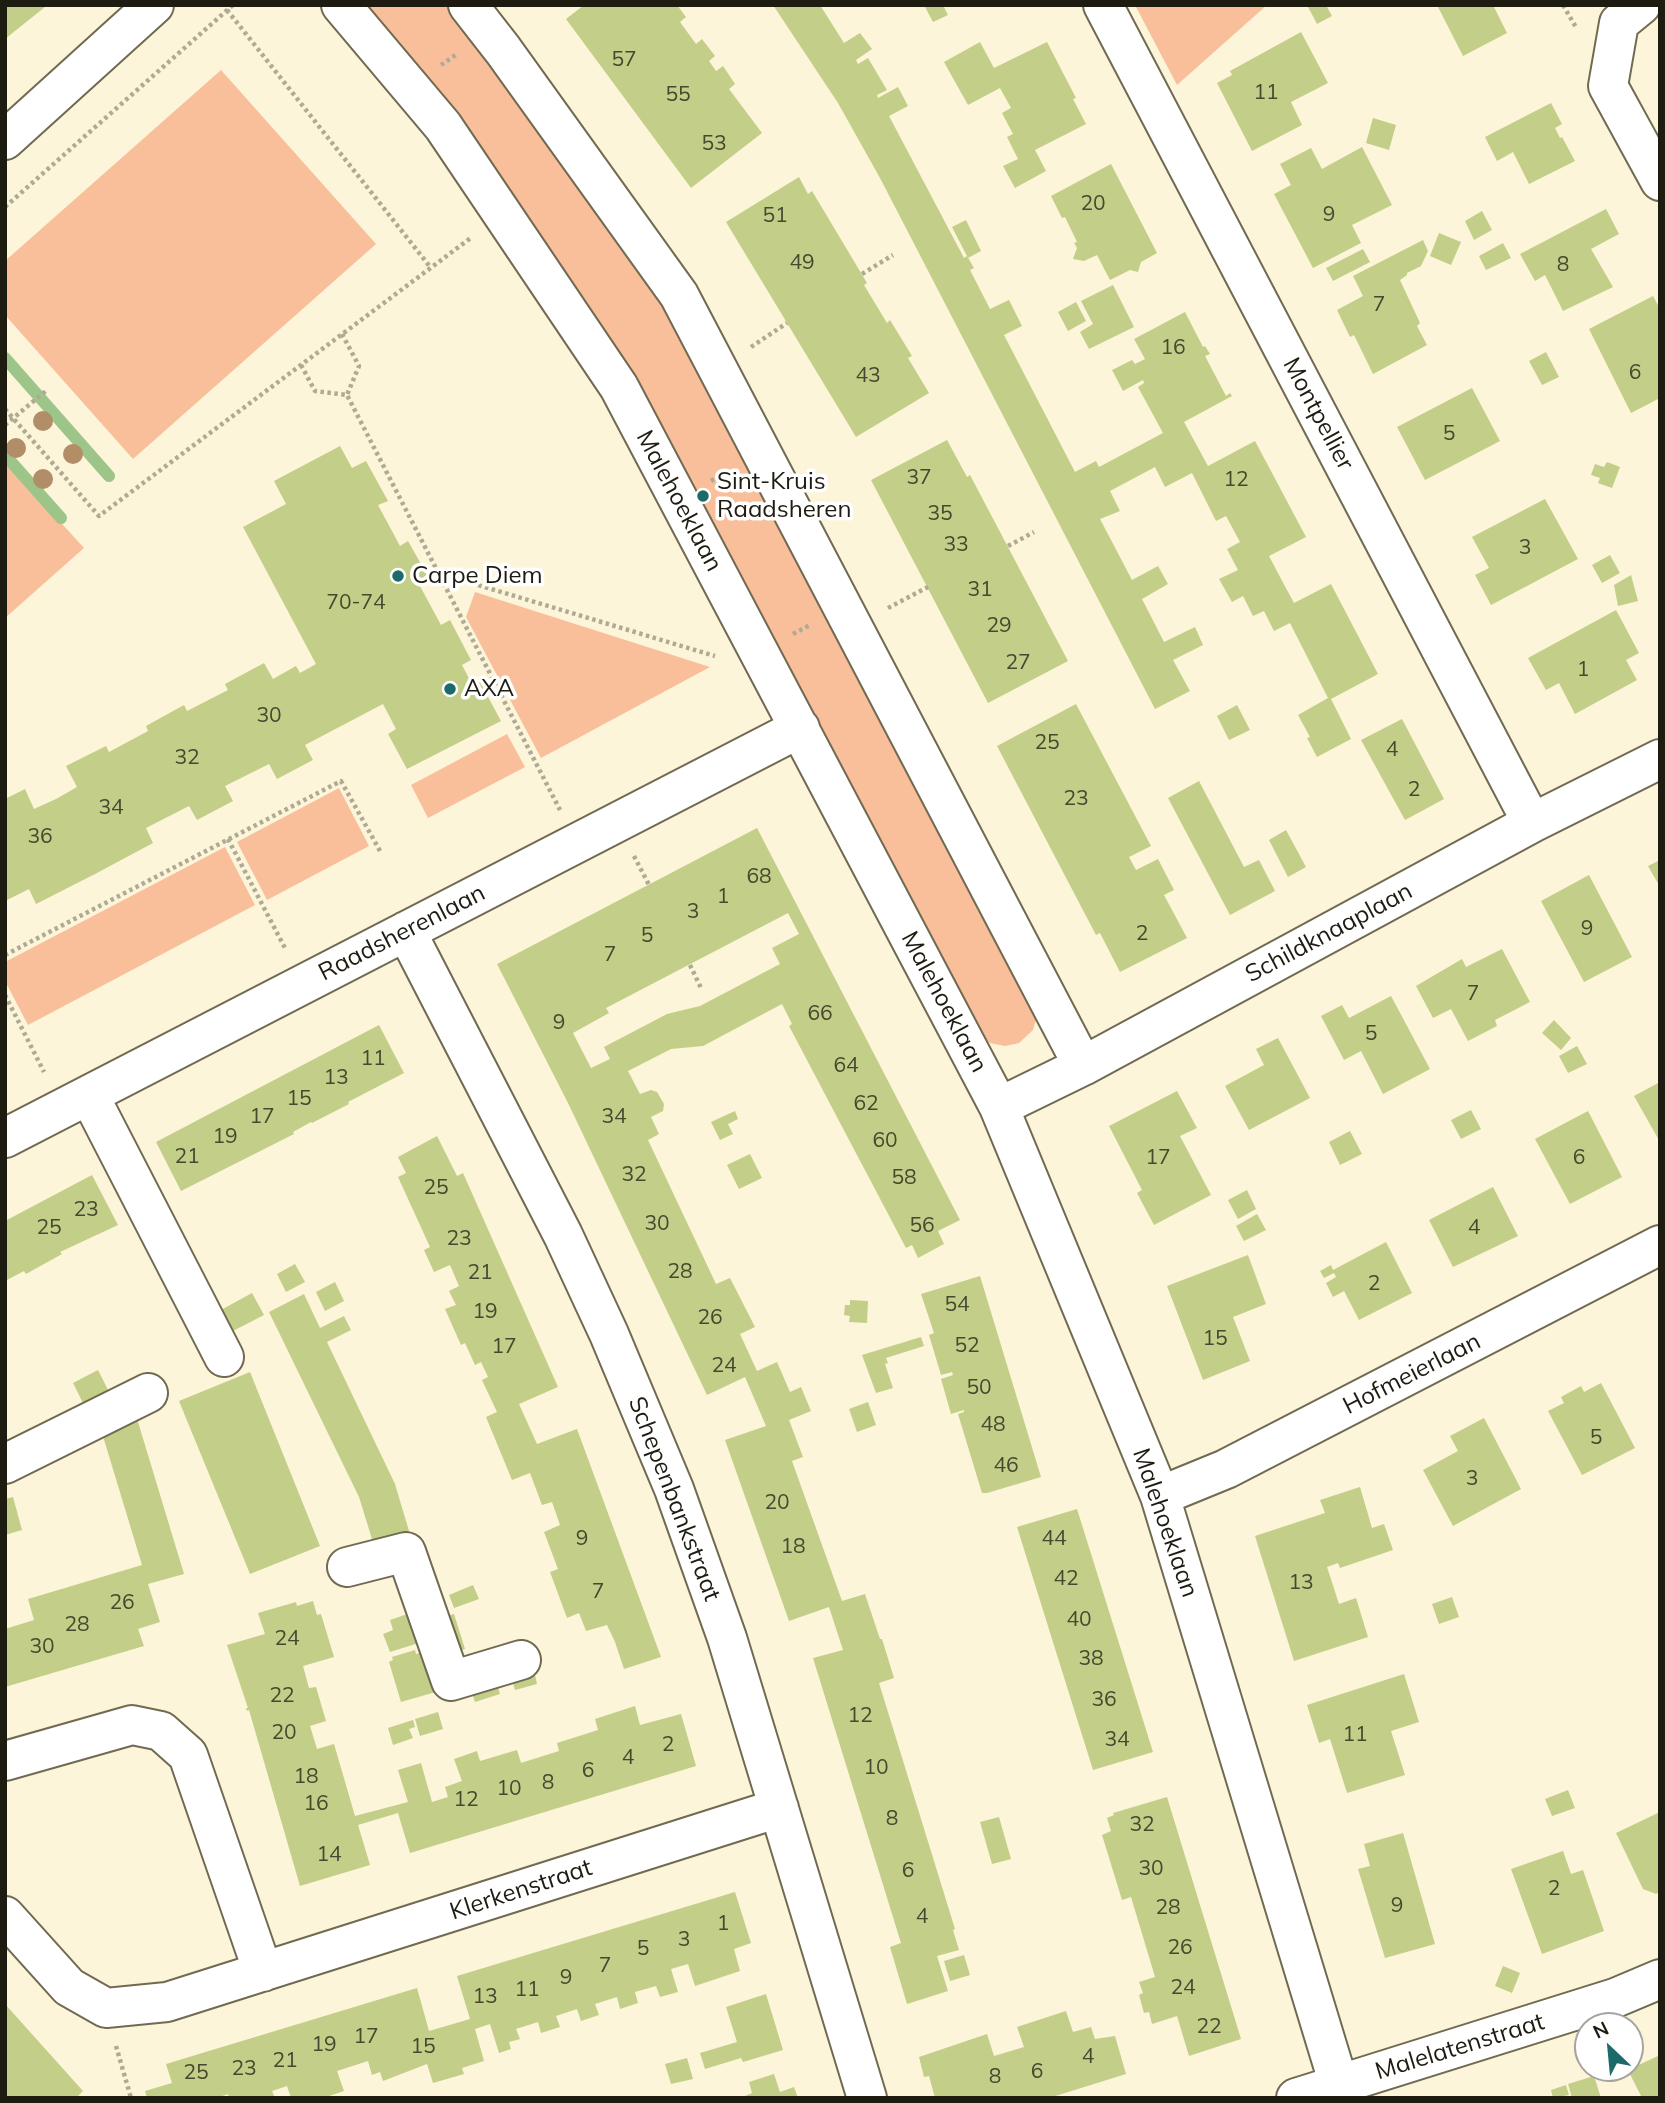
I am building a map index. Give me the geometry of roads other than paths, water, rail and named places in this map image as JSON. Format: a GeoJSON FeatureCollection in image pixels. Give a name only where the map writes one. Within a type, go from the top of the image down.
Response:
{"type":"FeatureCollection","features":[{"type":"Feature","properties":{"kind":"street"},"geometry":{"type":"LineString","coordinates":[[5,140],[154,5]]}},
{"type":"Feature","properties":{"kind":"street","name":"Malehoeklaan"},"geometry":{"type":"LineString","coordinates":[[341,5],[443,125],[619,387],[999,1107],[1160,1496],[1341,2091]]}},
{"type":"Feature","properties":{"kind":"street"},"geometry":{"type":"LineString","coordinates":[[468,5],[680,295],[1083,1066]]}},
{"type":"Feature","properties":{"kind":"street","name":"Montpellier"},"geometry":{"type":"LineString","coordinates":[[1103,5],[1532,823]]}},
{"type":"Feature","properties":{"kind":"street"},"geometry":{"type":"LineString","coordinates":[[1641,5],[1619,23],[1608,86],[1660,181]]}},
{"type":"Feature","properties":{"kind":"street","name":"Raadsherenlaan"},"geometry":{"type":"LineString","coordinates":[[5,1138],[578,845],[800,728]]}},
{"type":"Feature","properties":{"kind":"street","name":"Schildknaaplaan"},"geometry":{"type":"LineString","coordinates":[[999,1107],[1083,1066],[1532,823],[1660,759]]}},
{"type":"Feature","properties":{"kind":"street","name":"Schepenbankstraat"},"geometry":{"type":"LineString","coordinates":[[406,931],[563,1235],[609,1334],[674,1489],[727,1638],[867,2098]]}},
{"type":"Feature","properties":{"kind":"street"},"geometry":{"type":"LineString","coordinates":[[75,1102],[224,1357]]}},
{"type":"Feature","properties":{"kind":"street","name":"Hofmeierlaan"},"geometry":{"type":"LineString","coordinates":[[1160,1496],[1226,1469],[1660,1245]]}},
{"type":"Feature","properties":{"kind":"street"},"geometry":{"type":"LineString","coordinates":[[5,1464],[148,1393]]}},
{"type":"Feature","properties":{"kind":"street"},"geometry":{"type":"LineString","coordinates":[[348,1567],[406,1552],[451,1681],[521,1660]]}},
{"type":"Feature","properties":{"kind":"street"},"geometry":{"type":"LineString","coordinates":[[5,1761],[132,1724],[161,1731],[188,1755],[263,1972]]}},
{"type":"Feature","properties":{"kind":"street","name":"Klerkenstraat"},"geometry":{"type":"LineString","coordinates":[[5,1916],[69,1987],[106,2008],[167,2002],[779,1808]]}},
{"type":"Feature","properties":{"kind":"street","name":"Malelatenstraat"},"geometry":{"type":"LineString","coordinates":[[1296,2098],[1341,2091],[1615,1998],[1660,1979]]}},
{"type":"Feature","properties":{"kind":"waterway"},"geometry":{"type":"LineString","coordinates":[[5,358],[109,476]]}},
{"type":"Feature","properties":{"kind":"waterway"},"geometry":{"type":"LineString","coordinates":[[5,455],[61,518]]}},
{"type":"Feature","properties":{"kind":"place","name":"Sint-Kruis Raadsheren"},"geometry":{"type":"Point","coordinates":[703,496]}},
{"type":"Feature","properties":{"kind":"place","name":"Carpe Diem"},"geometry":{"type":"Point","coordinates":[398,576]}},
{"type":"Feature","properties":{"kind":"place","name":"AXA"},"geometry":{"type":"Point","coordinates":[450,689]}}]}
